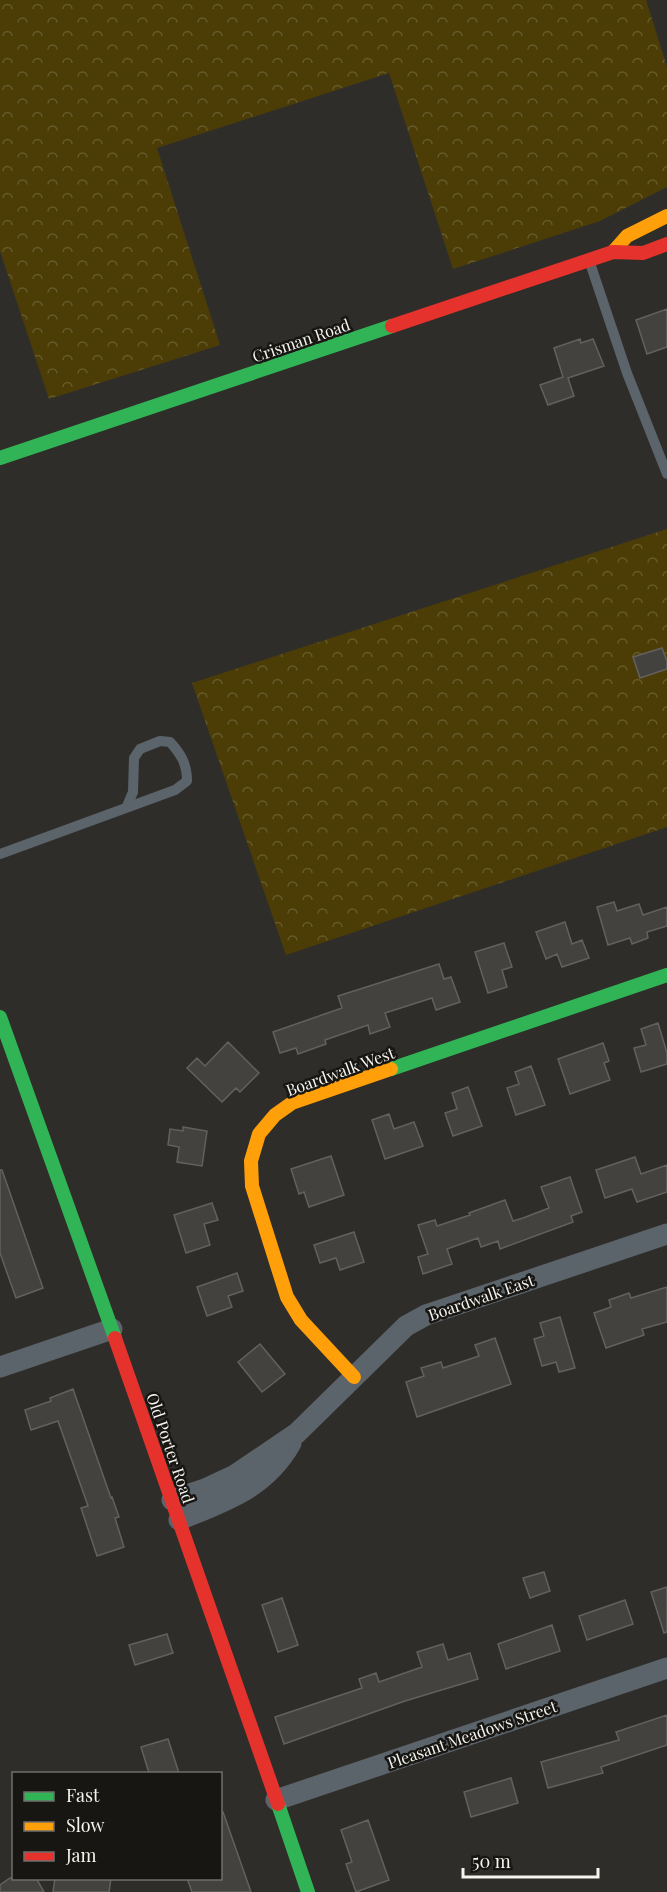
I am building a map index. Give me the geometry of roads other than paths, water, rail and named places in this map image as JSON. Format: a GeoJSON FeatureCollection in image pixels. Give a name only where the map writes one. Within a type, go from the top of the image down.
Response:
{"type":"FeatureCollection","features":[{"type":"Feature","properties":{"kind":"street","name":"Crisman Road"},"geometry":{"type":"LineString","coordinates":[[613,252],[627,236],[667,216]]}},
{"type":"Feature","properties":{"kind":"street","name":"Crisman Road"},"geometry":{"type":"LineString","coordinates":[[0,458],[613,252],[643,253],[667,244]]}},
{"type":"Feature","properties":{"kind":"street","name":"Boardwalk West"},"geometry":{"type":"LineString","coordinates":[[354,1377],[301,1320],[287,1298],[252,1186],[251,1161],[259,1134],[275,1115],[292,1103],[667,975]]}},
{"type":"Feature","properties":{"kind":"street","name":"Old Porter Road"},"geometry":{"type":"LineString","coordinates":[[0,1017],[112,1329],[308,1892]]}},
{"type":"Feature","properties":{"kind":"street","name":"Boardwalk East"},"geometry":{"type":"LineString","coordinates":[[175,1510],[205,1489],[235,1475],[297,1433],[406,1326],[426,1315],[667,1234]]}},
{"type":"Feature","properties":{"kind":"street"},"geometry":{"type":"LineString","coordinates":[[0,1366],[112,1329]]}},
{"type":"Feature","properties":{"kind":"street","name":"Pleasant Meadows Street"},"geometry":{"type":"LineString","coordinates":[[276,1800],[667,1668]]}},
{"type":"Feature","properties":{"kind":"lane"},"geometry":{"type":"LineString","coordinates":[[589,260],[627,373],[667,474]]}},
{"type":"Feature","properties":{"kind":"lane"},"geometry":{"type":"LineString","coordinates":[[0,854],[175,790],[187,781],[187,767],[180,752],[170,742],[160,741],[141,749],[134,758],[133,792],[127,806]]}}]}
